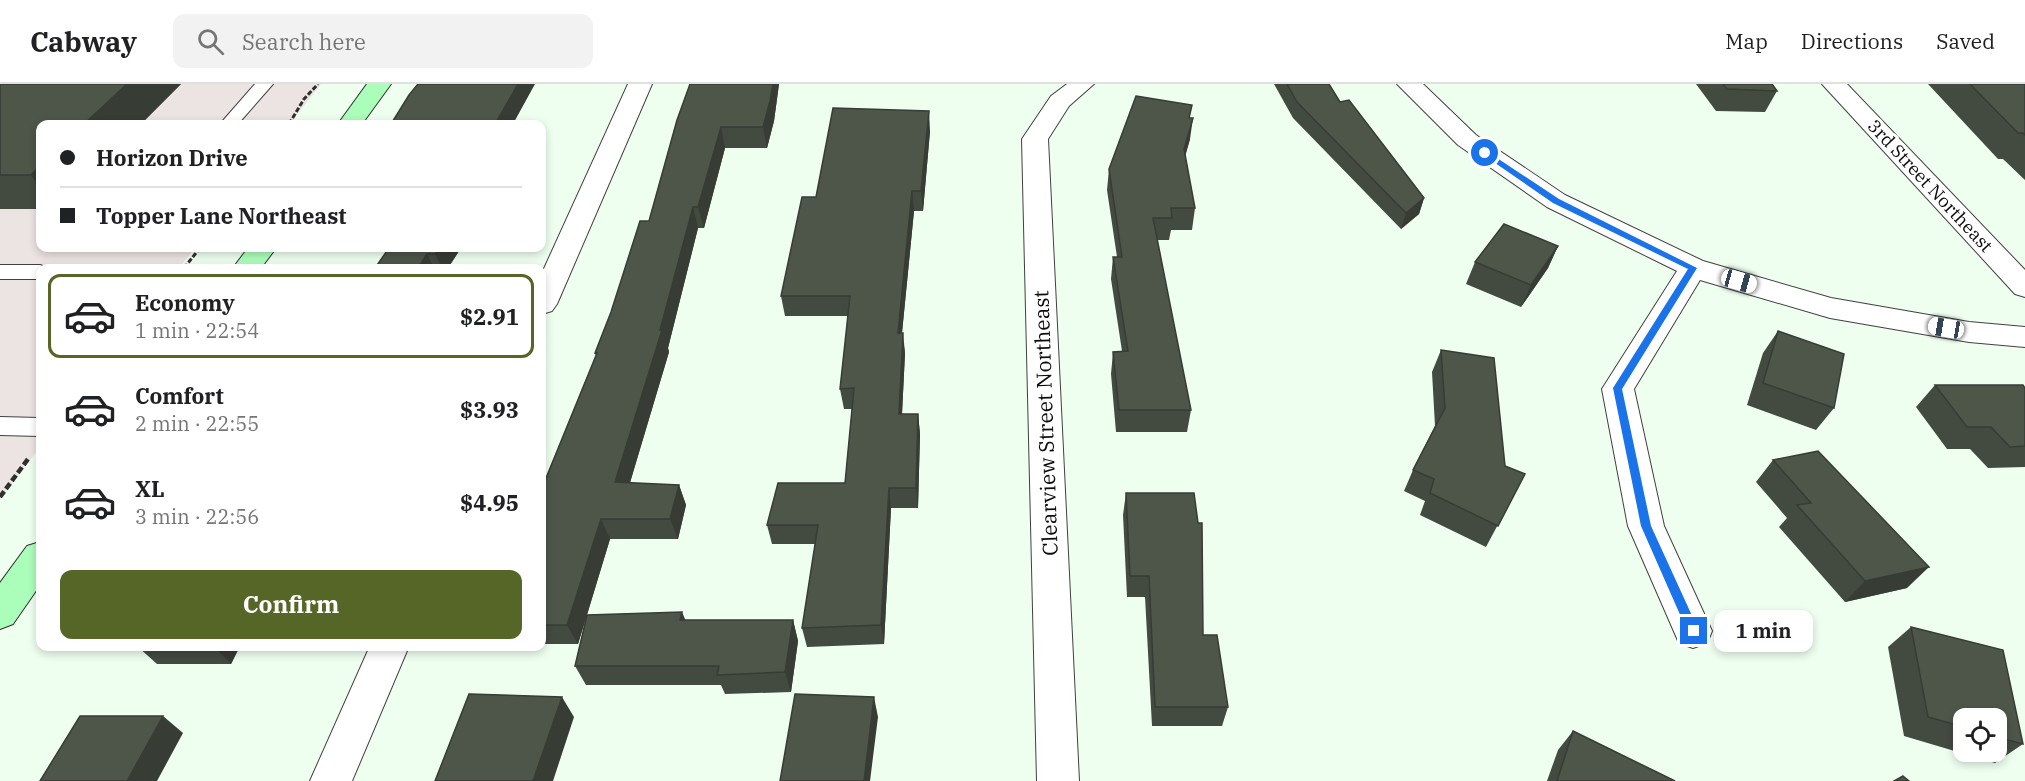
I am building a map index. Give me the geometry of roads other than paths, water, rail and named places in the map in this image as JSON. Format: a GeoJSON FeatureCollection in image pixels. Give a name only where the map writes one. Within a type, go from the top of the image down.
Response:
{"type":"FeatureCollection","features":[{"type":"Feature","properties":{"kind":"street"},"geometry":{"type":"LineString","coordinates":[[353,120],[379,84]]}},
{"type":"Feature","properties":{"kind":"street"},"geometry":{"type":"LineString","coordinates":[[546,295],[640,84]]}},
{"type":"Feature","properties":{"kind":"street","name":"Clearview Street Northeast"},"geometry":{"type":"LineString","coordinates":[[1058,781],[1035,139],[1060,101],[1082,84]]}},
{"type":"Feature","properties":{"kind":"street"},"geometry":{"type":"LineString","coordinates":[[1409,84],[1467,140],[1556,201],[1693,268],[1830,308],[1969,332],[2025,337]]}},
{"type":"Feature","properties":{"kind":"street","name":"3rd Street Northeast"},"geometry":{"type":"LineString","coordinates":[[1834,84],[2025,287]]}},
{"type":"Feature","properties":{"kind":"street"},"geometry":{"type":"LineString","coordinates":[[1693,268],[1618,388],[1646,526],[1694,631]]}},
{"type":"Feature","properties":{"kind":"street"},"geometry":{"type":"LineString","coordinates":[[0,613],[36,563]]}},
{"type":"Feature","properties":{"kind":"street"},"geometry":{"type":"LineString","coordinates":[[331,781],[388,651]]}},
{"type":"Feature","properties":{"kind":"lane"},"geometry":{"type":"LineString","coordinates":[[232,120],[264,84]]}},
{"type":"Feature","properties":{"kind":"lane"},"geometry":{"type":"LineString","coordinates":[[0,272],[36,272]]}},
{"type":"Feature","properties":{"kind":"lane"},"geometry":{"type":"LineString","coordinates":[[0,426],[36,427]]}}]}
